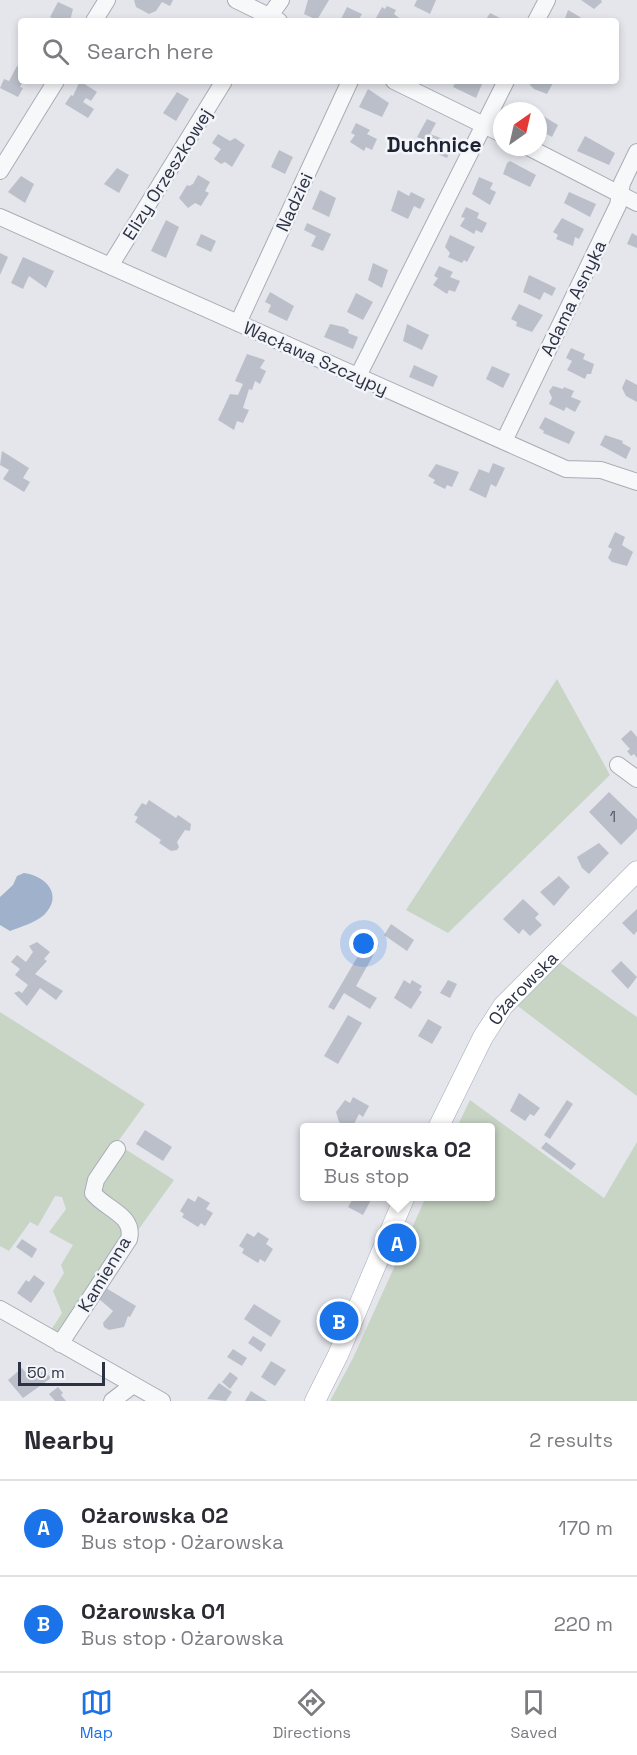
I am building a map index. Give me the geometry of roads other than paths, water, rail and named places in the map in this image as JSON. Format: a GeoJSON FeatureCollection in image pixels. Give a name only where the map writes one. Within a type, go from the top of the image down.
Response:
{"type":"FeatureCollection","features":[{"type":"Feature","properties":{"kind":"main road","name":"Ożarowska"},"geometry":{"type":"LineString","coordinates":[[440,1123],[483,1037],[503,1006],[637,871]]}},
{"type":"Feature","properties":{"kind":"main road"},"geometry":{"type":"LineString","coordinates":[[315,1401],[338,1355],[403,1201]]}},
{"type":"Feature","properties":{"kind":"street"},"geometry":{"type":"LineString","coordinates":[[96,18],[107,0]]}},
{"type":"Feature","properties":{"kind":"street"},"geometry":{"type":"LineString","coordinates":[[236,0],[269,18]]}},
{"type":"Feature","properties":{"kind":"street"},"geometry":{"type":"LineString","coordinates":[[272,18],[281,0]]}},
{"type":"Feature","properties":{"kind":"street"},"geometry":{"type":"LineString","coordinates":[[537,18],[546,0]]}},
{"type":"Feature","properties":{"kind":"street"},"geometry":{"type":"LineString","coordinates":[[0,171],[54,84]]}},
{"type":"Feature","properties":{"kind":"street","name":"Elizy Orzeszkowej"},"geometry":{"type":"LineString","coordinates":[[110,266],[222,84]]}},
{"type":"Feature","properties":{"kind":"street","name":"Nadziei"},"geometry":{"type":"LineString","coordinates":[[238,323],[349,84]]}},
{"type":"Feature","properties":{"kind":"street"},"geometry":{"type":"LineString","coordinates":[[400,84],[493,129]]}},
{"type":"Feature","properties":{"kind":"street"},"geometry":{"type":"LineString","coordinates":[[358,376],[504,84]]}},
{"type":"Feature","properties":{"kind":"street","name":"Adama Asnyka"},"geometry":{"type":"LineString","coordinates":[[504,441],[618,205],[622,183],[637,152]]}},
{"type":"Feature","properties":{"kind":"street"},"geometry":{"type":"LineString","coordinates":[[546,156],[637,203]]}},
{"type":"Feature","properties":{"kind":"street","name":"Wacława Szczypy"},"geometry":{"type":"LineString","coordinates":[[0,217],[566,470],[601,470],[637,482]]}},
{"type":"Feature","properties":{"kind":"street"},"geometry":{"type":"LineString","coordinates":[[618,765],[637,779]]}},
{"type":"Feature","properties":{"kind":"street","name":"Kamienna"},"geometry":{"type":"LineString","coordinates":[[60,1344],[129,1239],[130,1227],[126,1219],[93,1193],[96,1180],[117,1149]]}},
{"type":"Feature","properties":{"kind":"street"},"geometry":{"type":"LineString","coordinates":[[0,1309],[162,1401]]}},
{"type":"Feature","properties":{"kind":"street"},"geometry":{"type":"LineString","coordinates":[[112,1401],[133,1385]]}},
{"type":"Feature","properties":{"kind":"water"},"geometry":{"type":"Polygon","coordinates":[[[24,873],[45,882],[50,888],[52,900],[50,908],[40,918],[10,931],[0,925],[0,897],[13,885],[17,876],[24,873]]]}},
{"type":"Feature","properties":{"kind":"place","name":"Ożarowska 02"},"geometry":{"type":"Point","coordinates":[397,1243]}},
{"type":"Feature","properties":{"kind":"place","name":"Ożarowska 01"},"geometry":{"type":"Point","coordinates":[339,1321]}},
{"type":"Feature","properties":{"kind":"district","name":"Duchnice"},"geometry":{"type":"Point","coordinates":[434,144]}}]}
